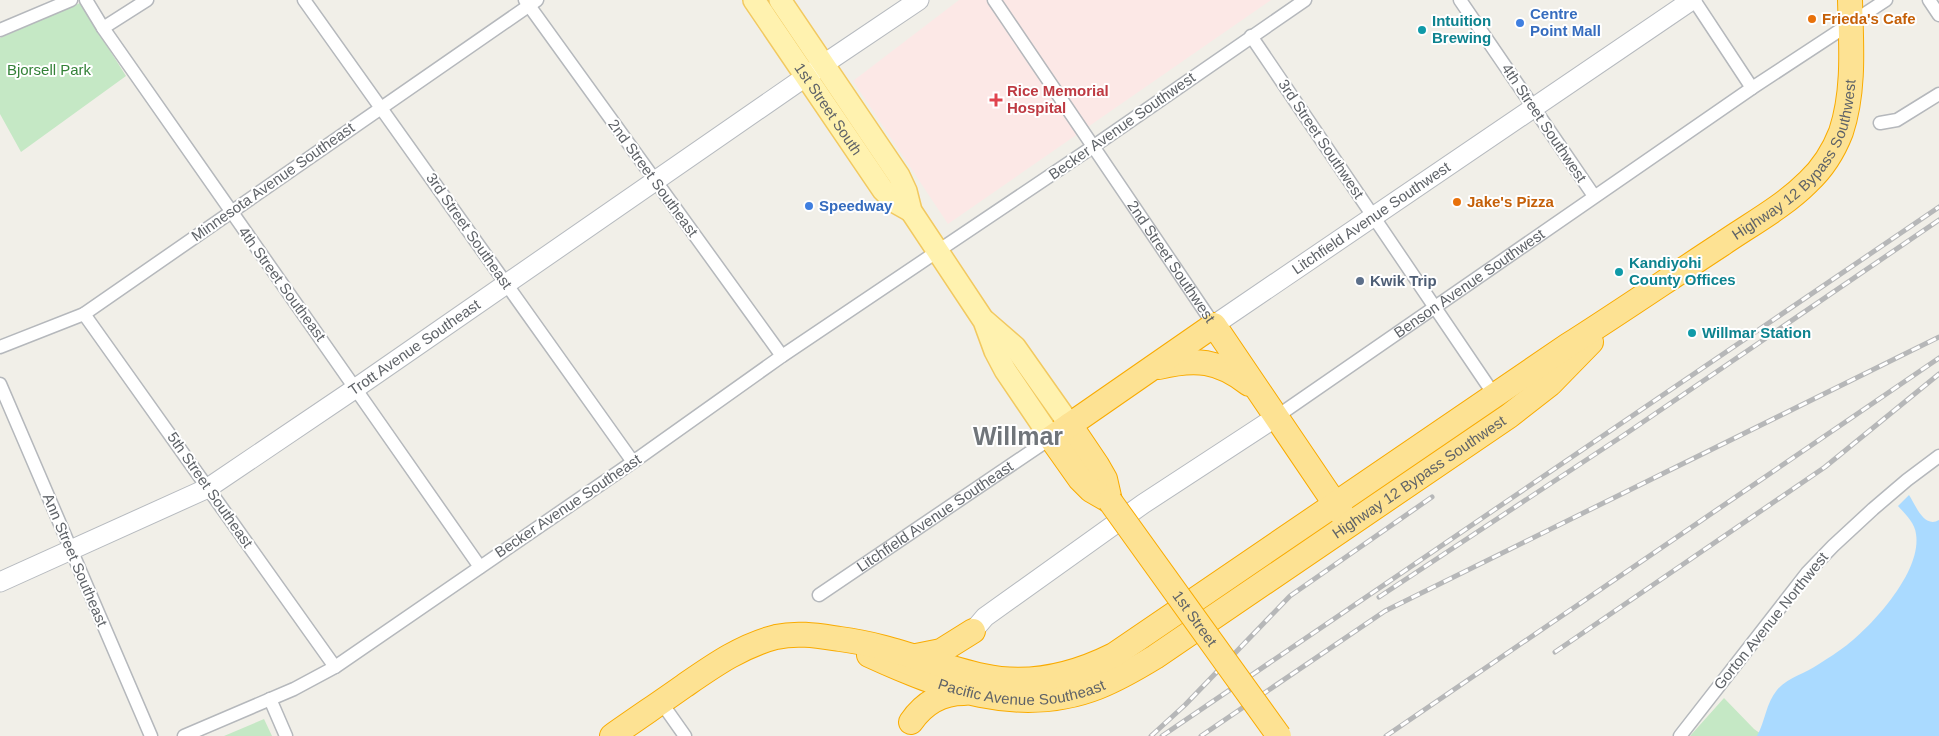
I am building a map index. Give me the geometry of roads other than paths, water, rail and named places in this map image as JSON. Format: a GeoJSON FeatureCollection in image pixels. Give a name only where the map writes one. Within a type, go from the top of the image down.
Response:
{"type":"FeatureCollection","features":[{"type":"Feature","properties":{"kind":"highway","name":"Highway 12 Bypass Southwest"},"geometry":{"type":"LineString","coordinates":[[1193,602],[1566,346],[1619,313],[1780,204],[1817,173],[1840,134],[1844,119],[1850,84],[1850,0]]}},
{"type":"Feature","properties":{"kind":"highway","name":"Highway 12 Bypass Southwest"},"geometry":{"type":"LineString","coordinates":[[1206,622],[1509,416],[1550,384],[1619,313]]}},
{"type":"Feature","properties":{"kind":"highway","name":"Litchfield Avenue Southwest"},"geometry":{"type":"LineString","coordinates":[[1050,438],[1214,325]]}},
{"type":"Feature","properties":{"kind":"highway","name":"2nd Street Southwest"},"geometry":{"type":"LineString","coordinates":[[1214,325],[1349,524]]}},
{"type":"Feature","properties":{"kind":"highway"},"geometry":{"type":"LineString","coordinates":[[1141,374],[1180,362],[1209,364],[1234,372],[1250,385],[1271,409]]}},
{"type":"Feature","properties":{"kind":"highway","name":"1st Street"},"geometry":{"type":"LineString","coordinates":[[1070,425],[1105,479],[1118,509],[1279,736]]}},
{"type":"Feature","properties":{"kind":"highway","name":"1st Street"},"geometry":{"type":"LineString","coordinates":[[1050,438],[1080,479],[1091,490],[1118,509]]}},
{"type":"Feature","properties":{"kind":"highway","name":"Pacific Avenue Southeast"},"geometry":{"type":"LineString","coordinates":[[661,702],[715,665],[748,646],[778,636],[795,634],[866,642],[984,676],[1033,679],[1066,674],[1114,655],[1193,602]]}},
{"type":"Feature","properties":{"kind":"highway","name":"Pacific Avenue Southeast"},"geometry":{"type":"LineString","coordinates":[[829,637],[917,676],[966,693],[1022,700],[1050,699],[1085,692],[1116,679],[1135,669],[1206,622]]}},
{"type":"Feature","properties":{"kind":"highway"},"geometry":{"type":"LineString","coordinates":[[915,656],[941,651],[973,631]]}},
{"type":"Feature","properties":{"kind":"highway"},"geometry":{"type":"LineString","coordinates":[[973,631],[967,644],[967,659],[970,665],[984,676]]}},
{"type":"Feature","properties":{"kind":"highway"},"geometry":{"type":"LineString","coordinates":[[907,729],[920,710],[940,697],[953,693],[966,693]]}},
{"type":"Feature","properties":{"kind":"highway"},"geometry":{"type":"LineString","coordinates":[[612,736],[661,702]]}},
{"type":"Feature","properties":{"kind":"main road","name":"1st Street South"},"geometry":{"type":"LineString","coordinates":[[754,0],[883,190],[895,202],[912,211]]}},
{"type":"Feature","properties":{"kind":"main road","name":"1st Street South"},"geometry":{"type":"LineString","coordinates":[[780,0],[899,176],[912,211],[984,320],[995,351],[1005,370],[1050,438]]}},
{"type":"Feature","properties":{"kind":"main road","name":"1st Street South"},"geometry":{"type":"LineString","coordinates":[[984,320],[1015,347],[1070,425]]}},
{"type":"Feature","properties":{"kind":"street"},"geometry":{"type":"LineString","coordinates":[[0,30],[71,0]]}},
{"type":"Feature","properties":{"kind":"street","name":"4th Street Southeast"},"geometry":{"type":"LineString","coordinates":[[86,0],[103,28],[230,212],[356,388],[480,567]]}},
{"type":"Feature","properties":{"kind":"street"},"geometry":{"type":"LineString","coordinates":[[103,28],[147,0]]}},
{"type":"Feature","properties":{"kind":"street","name":"3rd Street Southeast"},"geometry":{"type":"LineString","coordinates":[[304,0],[382,106],[506,285],[633,462]]}},
{"type":"Feature","properties":{"kind":"street","name":"Trott Avenue Southeast"},"geometry":{"type":"LineString","coordinates":[[0,582],[208,488],[656,182],[806,76],[920,0]]}},
{"type":"Feature","properties":{"kind":"street","name":"2nd Street Southwest"},"geometry":{"type":"LineString","coordinates":[[994,0],[1214,325]]}},
{"type":"Feature","properties":{"kind":"street","name":"Becker Avenue Southwest"},"geometry":{"type":"LineString","coordinates":[[938,251],[1305,0]]}},
{"type":"Feature","properties":{"kind":"street","name":"4th Street Southwest"},"geometry":{"type":"LineString","coordinates":[[1460,0],[1594,196]]}},
{"type":"Feature","properties":{"kind":"street"},"geometry":{"type":"LineString","coordinates":[[1693,0],[1752,88]]}},
{"type":"Feature","properties":{"kind":"street","name":"Litchfield Avenue Southwest"},"geometry":{"type":"LineString","coordinates":[[1214,325],[1693,0]]}},
{"type":"Feature","properties":{"kind":"street","name":"Benson Avenue Southwest"},"geometry":{"type":"LineString","coordinates":[[973,631],[985,617],[1118,509],[1271,409],[1435,306],[1752,88],[1886,0]]}},
{"type":"Feature","properties":{"kind":"street"},"geometry":{"type":"LineString","coordinates":[[1929,0],[1939,15]]}},
{"type":"Feature","properties":{"kind":"street","name":"Minnesota Avenue Southeast"},"geometry":{"type":"LineString","coordinates":[[0,347],[84,314],[530,2]]}},
{"type":"Feature","properties":{"kind":"street","name":"2nd Street Southeast"},"geometry":{"type":"LineString","coordinates":[[530,2],[656,182],[782,356]]}},
{"type":"Feature","properties":{"kind":"street","name":"3rd Street Southwest"},"geometry":{"type":"LineString","coordinates":[[1251,36],[1509,416]]}},
{"type":"Feature","properties":{"kind":"street"},"geometry":{"type":"LineString","coordinates":[[1880,123],[1898,120],[1939,94]]}},
{"type":"Feature","properties":{"kind":"street","name":"Becker Avenue Southeast"},"geometry":{"type":"LineString","coordinates":[[184,736],[304,684],[334,666],[633,462],[782,356],[938,251]]}},
{"type":"Feature","properties":{"kind":"street","name":"5th Street Southeast"},"geometry":{"type":"LineString","coordinates":[[84,314],[334,666]]}},
{"type":"Feature","properties":{"kind":"street","name":"Ann Street Southeast"},"geometry":{"type":"LineString","coordinates":[[0,384],[150,736]]}},
{"type":"Feature","properties":{"kind":"street","name":"Litchfield Avenue Southeast"},"geometry":{"type":"LineString","coordinates":[[819,595],[1050,438]]}},
{"type":"Feature","properties":{"kind":"street","name":"Gorton Avenue Northwest"},"geometry":{"type":"LineString","coordinates":[[1680,736],[1807,573],[1833,546],[1874,509],[1907,480],[1939,456]]}},
{"type":"Feature","properties":{"kind":"street"},"geometry":{"type":"LineString","coordinates":[[270,699],[286,736]]}},
{"type":"Feature","properties":{"kind":"street"},"geometry":{"type":"LineString","coordinates":[[661,702],[684,736]]}},
{"type":"Feature","properties":{"kind":"water"},"geometry":{"type":"Polygon","coordinates":[[[1909,495],[1924,518],[1934,522],[1939,520],[1939,736],[1757,736],[1770,701],[1777,690],[1786,682],[1814,667],[1847,645],[1870,624],[1894,596],[1912,564],[1916,549],[1916,534],[1912,522],[1898,506],[1909,495]]]}},
{"type":"Feature","properties":{"kind":"railway"},"geometry":{"type":"LineString","coordinates":[[1162,736],[1939,207]]}},
{"type":"Feature","properties":{"kind":"railway"},"geometry":{"type":"LineString","coordinates":[[1379,597],[1624,435],[1939,220]]}},
{"type":"Feature","properties":{"kind":"railway"},"geometry":{"type":"LineString","coordinates":[[1201,736],[1385,611],[1939,337]]}},
{"type":"Feature","properties":{"kind":"railway"},"geometry":{"type":"LineString","coordinates":[[1386,736],[1939,358]]}},
{"type":"Feature","properties":{"kind":"railway"},"geometry":{"type":"LineString","coordinates":[[1555,652],[1825,467],[1939,374]]}},
{"type":"Feature","properties":{"kind":"railway"},"geometry":{"type":"LineString","coordinates":[[1151,736],[1185,705],[1290,596],[1432,497]]}},
{"type":"Feature","properties":{"kind":"place","name":"Frieda's Cafe"},"geometry":{"type":"Point","coordinates":[1812,19]}},
{"type":"Feature","properties":{"kind":"place","name":"Centre Point Mall"},"geometry":{"type":"Point","coordinates":[1520,23]}},
{"type":"Feature","properties":{"kind":"place","name":"Intuition Brewing"},"geometry":{"type":"Point","coordinates":[1422,30]}},
{"type":"Feature","properties":{"kind":"place","name":"Rice Memorial Hospital"},"geometry":{"type":"Point","coordinates":[996,100]}},
{"type":"Feature","properties":{"kind":"place","name":"Jake's Pizza"},"geometry":{"type":"Point","coordinates":[1457,202]}},
{"type":"Feature","properties":{"kind":"place","name":"Speedway"},"geometry":{"type":"Point","coordinates":[809,206]}},
{"type":"Feature","properties":{"kind":"place","name":"Kandiyohi County Offices"},"geometry":{"type":"Point","coordinates":[1619,272]}},
{"type":"Feature","properties":{"kind":"place","name":"Kwik Trip"},"geometry":{"type":"Point","coordinates":[1360,281]}},
{"type":"Feature","properties":{"kind":"place","name":"Willmar Station"},"geometry":{"type":"Point","coordinates":[1692,333]}},
{"type":"Feature","properties":{"kind":"district","name":"Willmar"},"geometry":{"type":"Point","coordinates":[1018,436]}},
{"type":"Feature","properties":{"kind":"park label","name":"Bjorsell Park"},"geometry":{"type":"Point","coordinates":[49,70]}}]}
